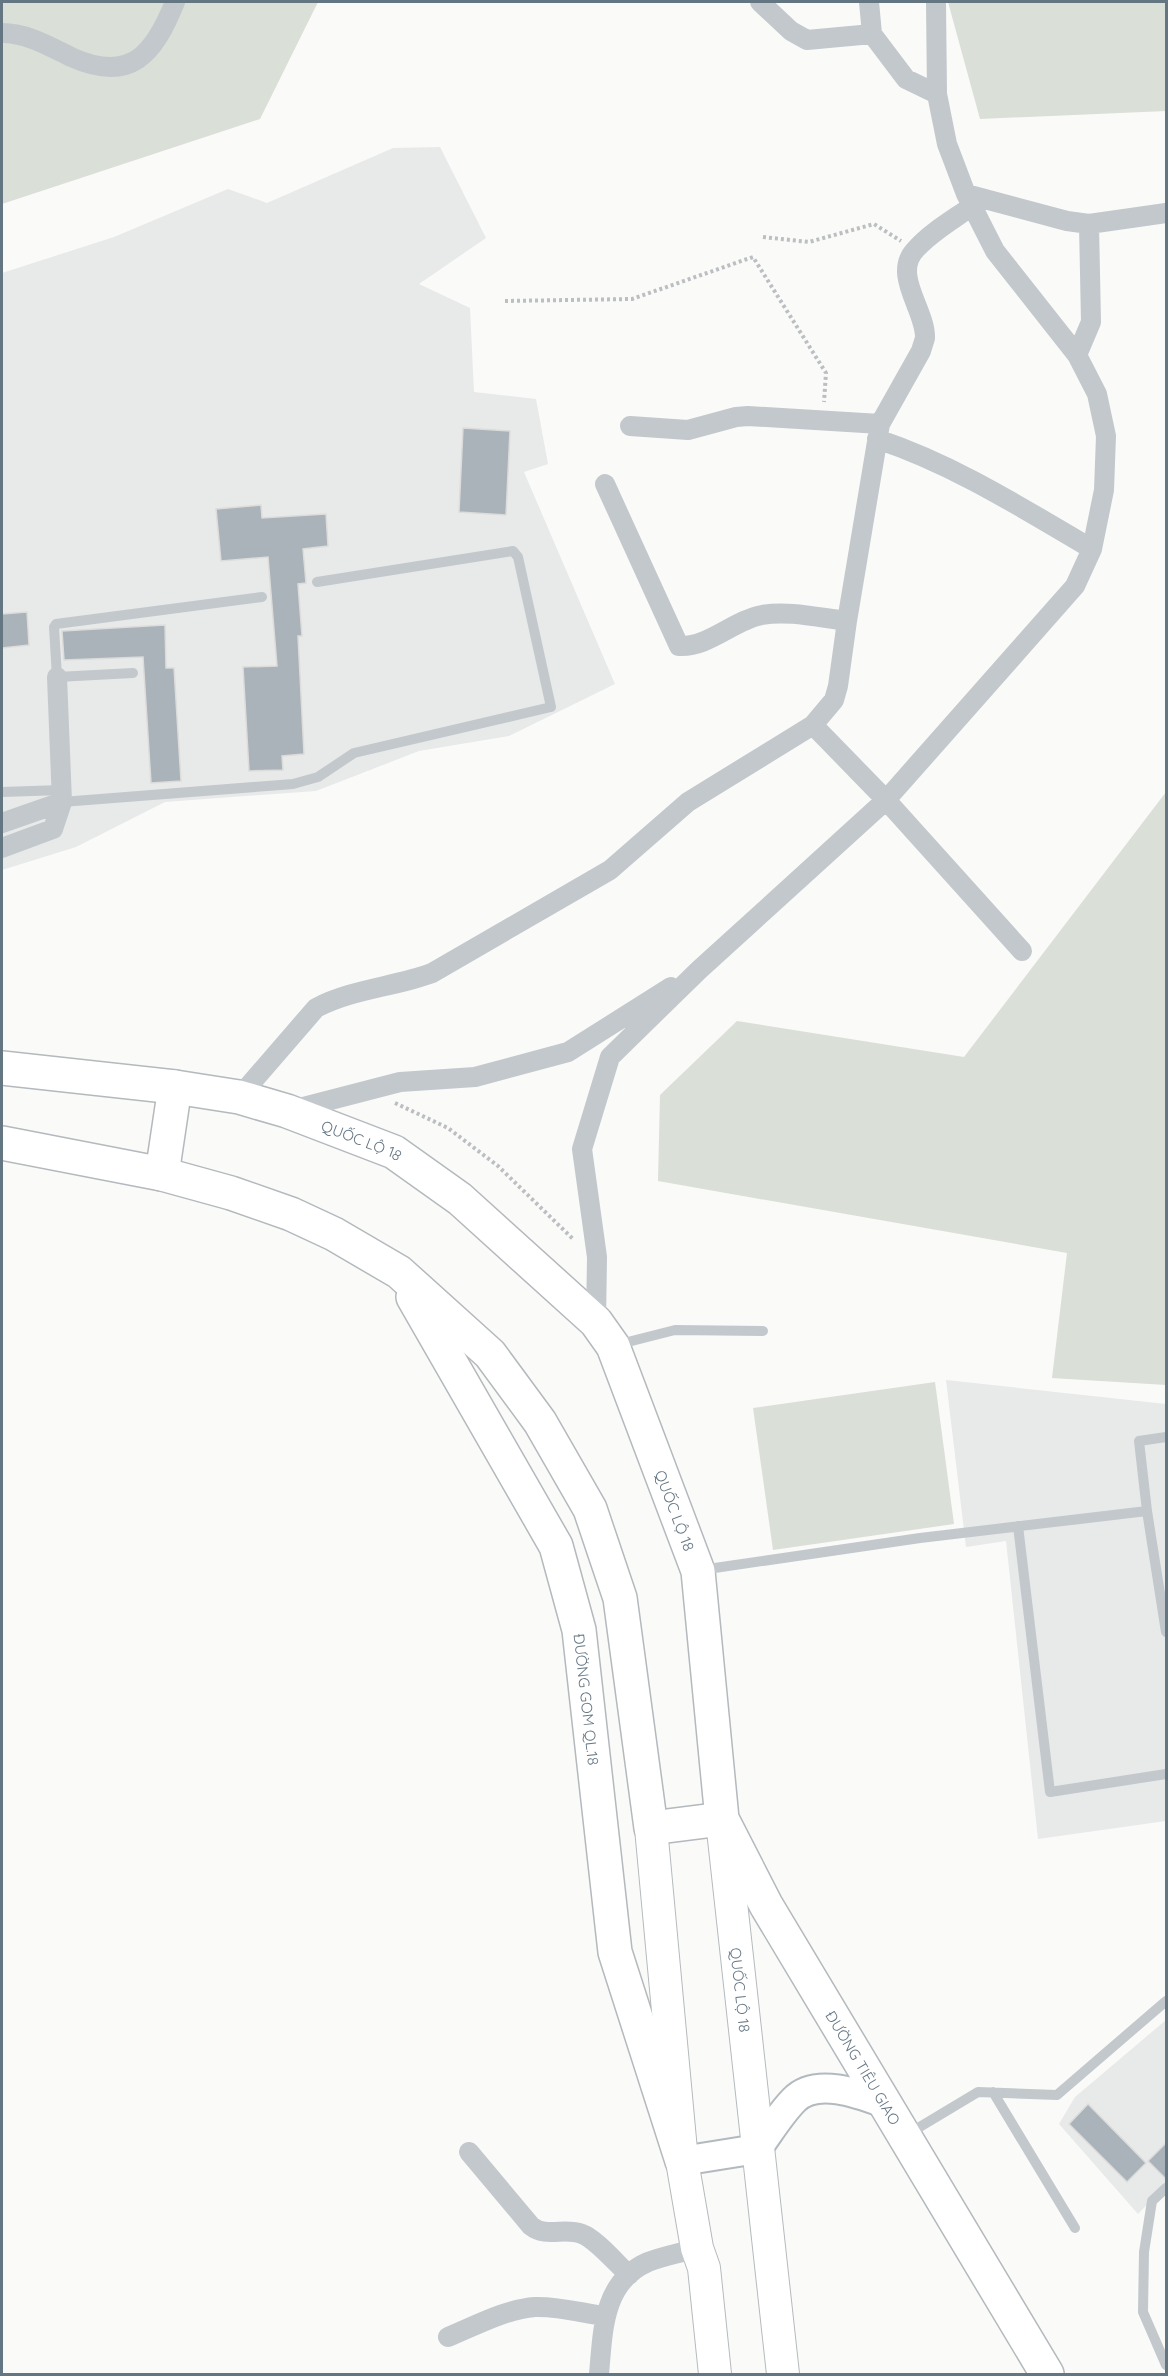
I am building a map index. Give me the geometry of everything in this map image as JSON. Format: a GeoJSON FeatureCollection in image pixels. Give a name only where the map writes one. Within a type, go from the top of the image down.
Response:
{"type":"FeatureCollection","features":[{"type":"Feature","properties":{"kind":"highway","name":"QUỐC LỘ 18"},"geometry":{"type":"LineString","coordinates":[[2,1068],[175,1087],[239,1097],[287,1111],[394,1152],[460,1199],[604,1334],[698,1570],[722,1819]]}},
{"type":"Feature","properties":{"kind":"highway"},"geometry":{"type":"LineString","coordinates":[[162,1174],[175,1087]]}},
{"type":"Feature","properties":{"kind":"highway"},"geometry":{"type":"LineString","coordinates":[[2,1143],[162,1174],[231,1193],[291,1214],[334,1234],[399,1272],[490,1354],[540,1422],[590,1509],[620,1598],[651,1828],[722,1819]]}},
{"type":"Feature","properties":{"kind":"highway","name":"ĐƯỜNG GOM QL.18"},"geometry":{"type":"LineString","coordinates":[[399,1272],[556,1546],[579,1630],[615,1953],[682,2161]]}},
{"type":"Feature","properties":{"kind":"highway","name":"ĐƯỜNG TIÊU GIAO"},"geometry":{"type":"LineString","coordinates":[[722,1819],[766,1905],[1047,2374]]}},
{"type":"Feature","properties":{"kind":"main road","name":"QUỐC LỘ 18"},"geometry":{"type":"LineString","coordinates":[[722,1819],[783,2374]]}},
{"type":"Feature","properties":{"kind":"main road"},"geometry":{"type":"LineString","coordinates":[[651,1828],[682,2161],[697,2248],[704,2268],[715,2374]]}},
{"type":"Feature","properties":{"kind":"main road"},"geometry":{"type":"LineString","coordinates":[[682,2161],[757,2149],[795,2098],[809,2091],[828,2088],[853,2092],[884,2103]]}},
{"type":"Feature","properties":{"kind":"street"},"geometry":{"type":"LineString","coordinates":[[2,33],[42,42],[99,66],[123,67],[147,52],[163,32],[175,2]]}},
{"type":"Feature","properties":{"kind":"street"},"geometry":{"type":"LineString","coordinates":[[760,2],[791,31],[807,40],[872,34]]}},
{"type":"Feature","properties":{"kind":"street"},"geometry":{"type":"LineString","coordinates":[[869,2],[872,34],[906,79],[938,94]]}},
{"type":"Feature","properties":{"kind":"street"},"geometry":{"type":"LineString","coordinates":[[604,1334],[597,1257],[582,1149],[610,1057],[699,970],[886,800],[1075,586],[1092,549],[1104,490],[1106,436],[1096,394],[1077,355],[995,251],[969,200],[946,144],[938,94],[936,2]]}},
{"type":"Feature","properties":{"kind":"street"},"geometry":{"type":"LineString","coordinates":[[969,200],[1089,225],[1167,213]]}},
{"type":"Feature","properties":{"kind":"street"},"geometry":{"type":"LineString","coordinates":[[239,1097],[316,1008],[333,999],[410,981],[432,973],[610,870],[688,802],[813,725],[824,714],[834,700],[838,686],[879,432],[925,339],[924,326],[910,287],[909,260],[915,249],[969,200]]}},
{"type":"Feature","properties":{"kind":"street"},"geometry":{"type":"LineString","coordinates":[[1077,355],[1088,333],[1092,315],[1089,225]]}},
{"type":"Feature","properties":{"kind":"street"},"geometry":{"type":"LineString","coordinates":[[630,426],[688,430],[736,417],[822,421],[879,432],[948,466],[1092,549]]}},
{"type":"Feature","properties":{"kind":"street"},"geometry":{"type":"LineString","coordinates":[[605,484],[679,646],[694,645],[760,615],[774,613],[847,621]]}},
{"type":"Feature","properties":{"kind":"street"},"geometry":{"type":"LineString","coordinates":[[2,848],[53,829],[62,796],[57,677]]}},
{"type":"Feature","properties":{"kind":"street"},"geometry":{"type":"LineString","coordinates":[[813,725],[886,800],[1022,951]]}},
{"type":"Feature","properties":{"kind":"street"},"geometry":{"type":"LineString","coordinates":[[2,823],[62,796]]}},
{"type":"Feature","properties":{"kind":"street"},"geometry":{"type":"LineString","coordinates":[[287,1111],[400,1082],[475,1077],[568,1052],[699,970]]}},
{"type":"Feature","properties":{"kind":"street"},"geometry":{"type":"LineString","coordinates":[[469,2152],[537,2231],[583,2234],[629,2275]]}},
{"type":"Feature","properties":{"kind":"street"},"geometry":{"type":"LineString","coordinates":[[599,2374],[604,2316],[619,2285],[647,2263],[697,2248]]}},
{"type":"Feature","properties":{"kind":"street"},"geometry":{"type":"LineString","coordinates":[[448,2337],[517,2310],[532,2307],[604,2316]]}},
{"type":"Feature","properties":{"kind":"lane"},"geometry":{"type":"LineString","coordinates":[[2,792],[62,796],[293,784],[318,777],[354,753],[550,707],[518,556],[513,551],[317,582]]}},
{"type":"Feature","properties":{"kind":"lane"},"geometry":{"type":"LineString","coordinates":[[133,673],[57,677],[54,627],[59,622],[262,597]]}},
{"type":"Feature","properties":{"kind":"lane"},"geometry":{"type":"LineString","coordinates":[[604,1334],[675,1330],[764,1331]]}},
{"type":"Feature","properties":{"kind":"lane"},"geometry":{"type":"LineString","coordinates":[[1167,1437],[1139,1441],[1147,1511],[1167,1632]]}},
{"type":"Feature","properties":{"kind":"lane"},"geometry":{"type":"LineString","coordinates":[[698,1570],[1018,1526],[1147,1511]]}},
{"type":"Feature","properties":{"kind":"lane"},"geometry":{"type":"LineString","coordinates":[[1018,1526],[1050,1792],[1167,1774]]}},
{"type":"Feature","properties":{"kind":"lane"},"geometry":{"type":"LineString","coordinates":[[905,2136],[978,2092],[1057,2095],[1167,2001]]}},
{"type":"Feature","properties":{"kind":"lane"},"geometry":{"type":"LineString","coordinates":[[993,2092],[1075,2228]]}},
{"type":"Feature","properties":{"kind":"lane"},"geometry":{"type":"LineString","coordinates":[[1167,2188],[1152,2200],[1144,2252],[1143,2312],[1167,2365]]}},
{"type":"Feature","properties":{"kind":"path"},"geometry":{"type":"LineString","coordinates":[[763,237],[809,242],[874,224],[915,249]]}},
{"type":"Feature","properties":{"kind":"path"},"geometry":{"type":"LineString","coordinates":[[505,301],[632,299],[753,257],[826,373],[822,421]]}},
{"type":"Feature","properties":{"kind":"path"},"geometry":{"type":"LineString","coordinates":[[389,1100],[448,1128],[498,1166],[573,1239]]}},
{"type":"Feature","properties":{"kind":"shaded area"},"geometry":{"type":"Polygon","coordinates":[[[2,2],[318,2],[260,119],[2,204],[2,2]]]}},
{"type":"Feature","properties":{"kind":"shaded area"},"geometry":{"type":"Polygon","coordinates":[[[948,2],[1166,2],[1166,111],[980,119],[948,2]]]}},
{"type":"Feature","properties":{"kind":"shaded area"},"geometry":{"type":"Polygon","coordinates":[[[440,147],[486,238],[419,284],[470,308],[474,392],[536,399],[548,464],[524,472],[615,684],[509,736],[419,751],[316,791],[165,802],[76,847],[2,870],[2,273],[114,237],[228,189],[267,203],[393,148],[440,147]]]}},
{"type":"Feature","properties":{"kind":"shaded area"},"geometry":{"type":"Polygon","coordinates":[[[1166,792],[1166,1385],[1052,1378],[1067,1253],[658,1181],[660,1095],[737,1021],[964,1057],[1166,792]]]}},
{"type":"Feature","properties":{"kind":"shaded area"},"geometry":{"type":"Polygon","coordinates":[[[946,1380],[1166,1404],[1166,1821],[1038,1839],[1006,1541],[966,1547],[946,1380]]]}},
{"type":"Feature","properties":{"kind":"shaded area"},"geometry":{"type":"Polygon","coordinates":[[[935,1382],[954,1524],[773,1550],[753,1408],[935,1382]]]}},
{"type":"Feature","properties":{"kind":"shaded area"},"geometry":{"type":"Polygon","coordinates":[[[1166,2020],[1166,2185],[1138,2214],[1059,2124],[1075,2097],[1166,2020]]]}},
{"type":"Feature","properties":{"kind":"building"},"geometry":{"type":"Polygon","coordinates":[[[463,428],[510,431],[506,515],[459,512],[463,428]]]}},
{"type":"Feature","properties":{"kind":"building"},"geometry":{"type":"Polygon","coordinates":[[[261,505],[262,518],[326,514],[328,546],[303,549],[306,583],[298,584],[302,636],[298,636],[304,754],[282,756],[283,770],[249,771],[243,667],[277,666],[268,557],[221,561],[216,509],[261,505]]]}},
{"type":"Feature","properties":{"kind":"building"},"geometry":{"type":"Polygon","coordinates":[[[27,612],[29,645],[2,648],[2,614],[27,612]]]}},
{"type":"Feature","properties":{"kind":"building"},"geometry":{"type":"Polygon","coordinates":[[[165,625],[166,668],[174,668],[181,781],[151,783],[143,657],[64,660],[62,631],[165,625]]]}},
{"type":"Feature","properties":{"kind":"building"},"geometry":{"type":"Polygon","coordinates":[[[1088,2104],[1146,2163],[1127,2182],[1069,2124],[1088,2104]]]}},
{"type":"Feature","properties":{"kind":"building"},"geometry":{"type":"Polygon","coordinates":[[[1167,2142],[1167,2180],[1148,2161],[1167,2142]]]}}]}
